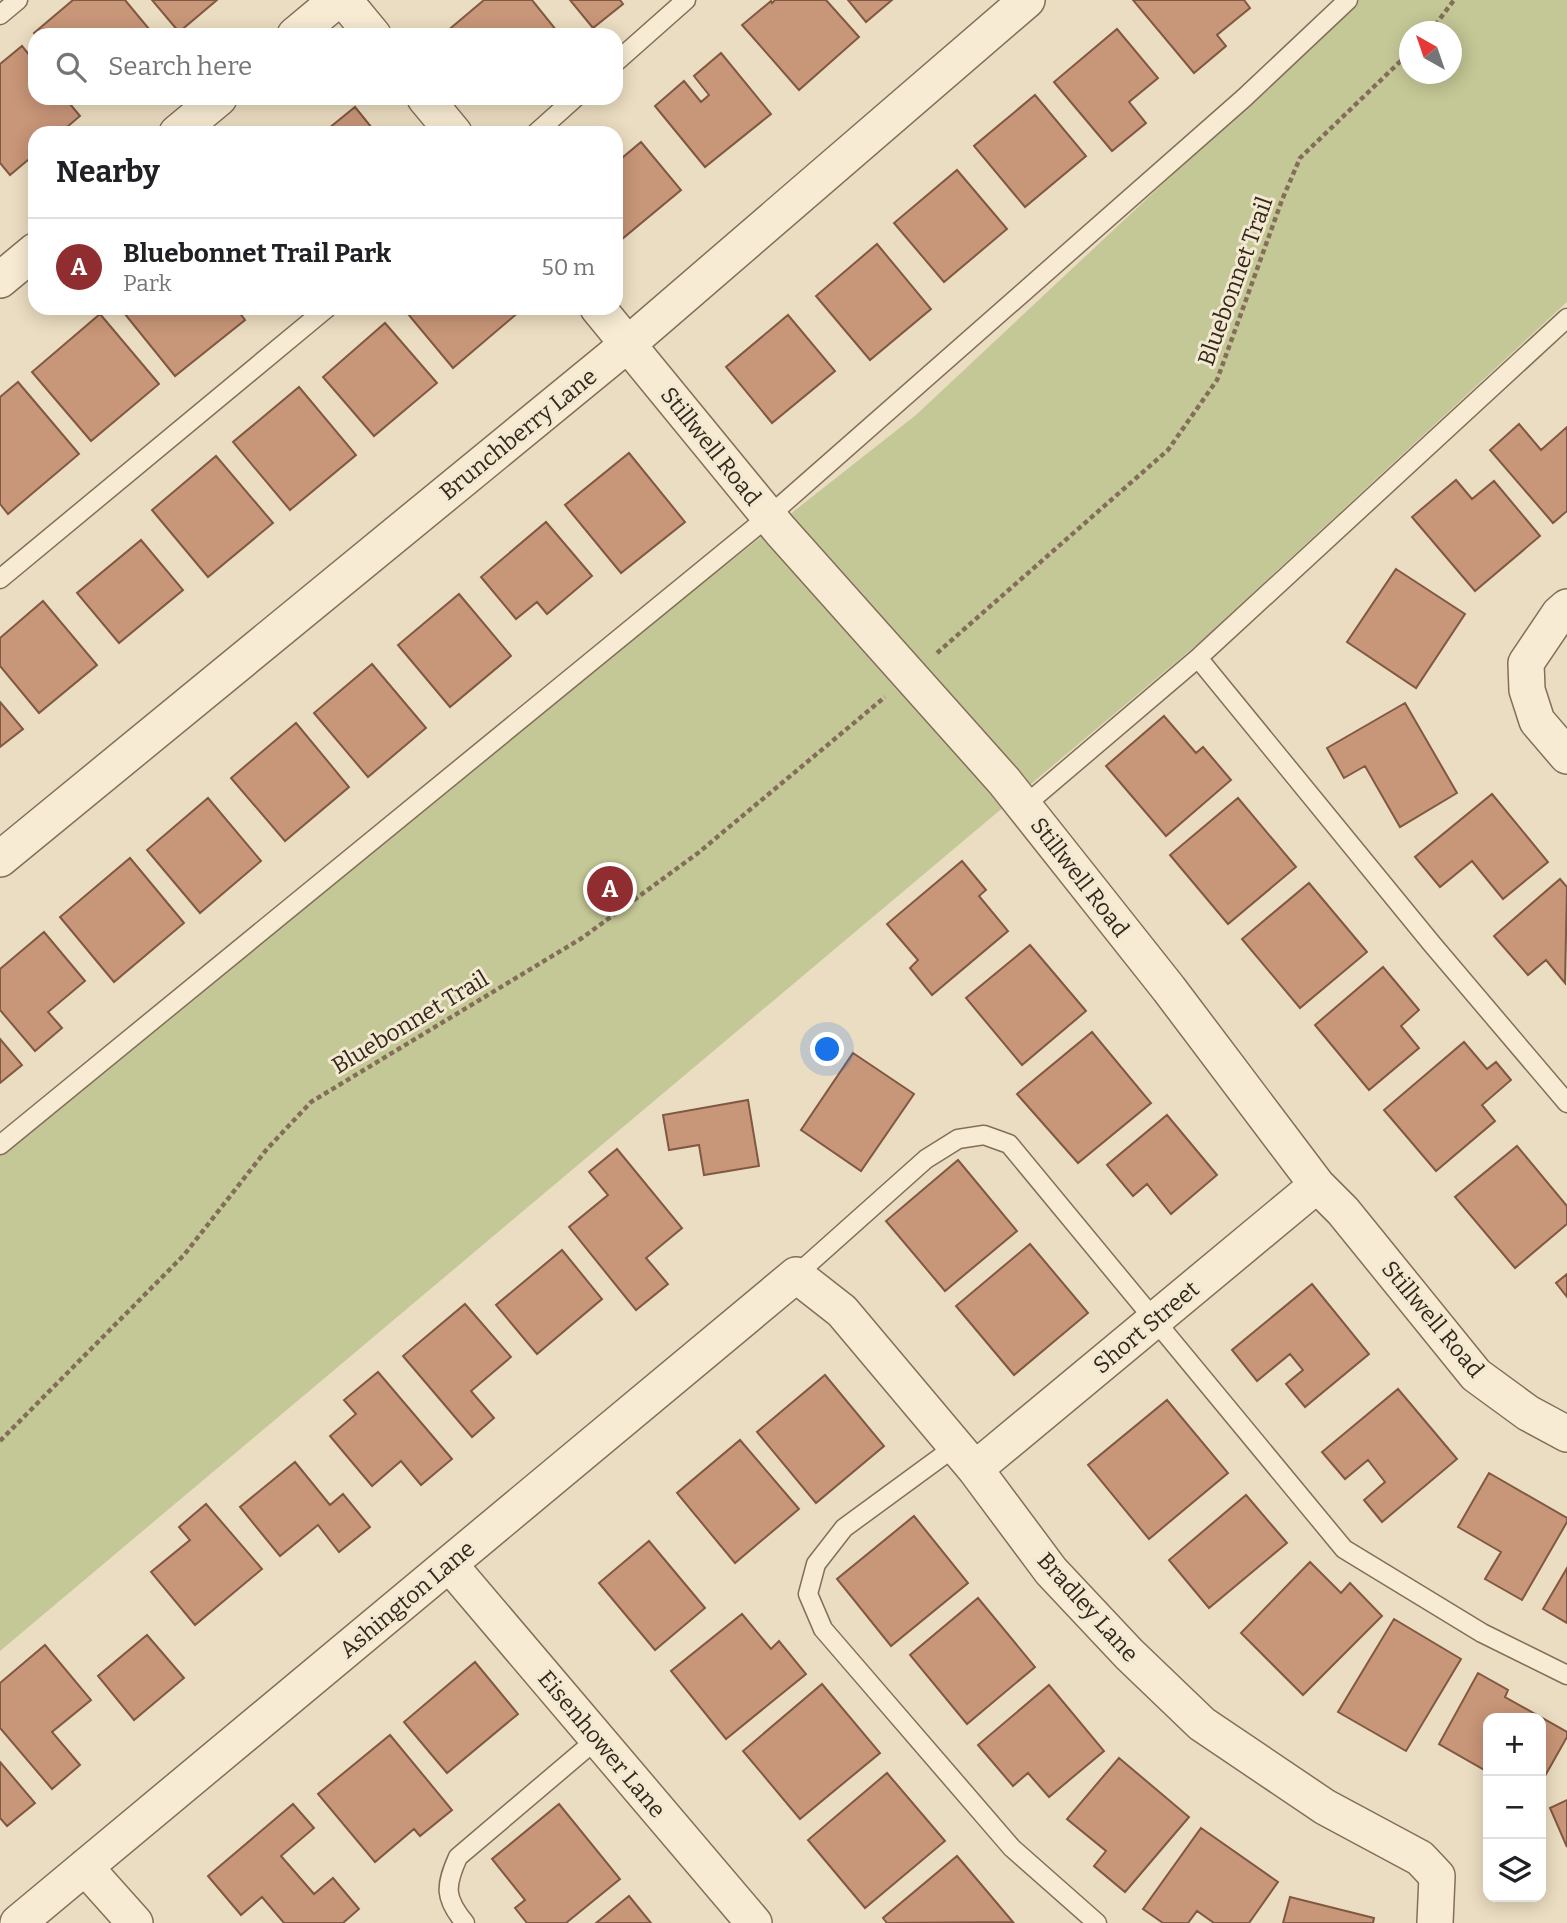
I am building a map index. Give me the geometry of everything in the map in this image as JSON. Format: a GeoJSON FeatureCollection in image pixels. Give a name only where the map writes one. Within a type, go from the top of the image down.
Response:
{"type":"FeatureCollection","features":[{"type":"Feature","properties":{"kind":"street"},"geometry":{"type":"LineString","coordinates":[[303,28],[337,0]]}},
{"type":"Feature","properties":{"kind":"street"},"geometry":{"type":"LineString","coordinates":[[344,0],[367,28]]}},
{"type":"Feature","properties":{"kind":"street","name":"Brunchberry Lane"},"geometry":{"type":"LineString","coordinates":[[0,859],[628,344],[1027,0]]}},
{"type":"Feature","properties":{"kind":"street"},"geometry":{"type":"LineString","coordinates":[[185,126],[211,105]]}},
{"type":"Feature","properties":{"kind":"street"},"geometry":{"type":"LineString","coordinates":[[431,105],[448,126]]}},
{"type":"Feature","properties":{"kind":"street"},"geometry":{"type":"LineString","coordinates":[[0,280],[28,257]]}},
{"type":"Feature","properties":{"kind":"street","name":"Stillwell Road"},"geometry":{"type":"LineString","coordinates":[[604,315],[769,516],[1024,806],[1169,989],[1317,1185],[1343,1211],[1476,1375],[1528,1413],[1567,1434]]}},
{"type":"Feature","properties":{"kind":"street"},"geometry":{"type":"LineString","coordinates":[[1567,607],[1559,614],[1526,663],[1527,690],[1537,721],[1567,756]]}},
{"type":"Feature","properties":{"kind":"street","name":"Short Street"},"geometry":{"type":"LineString","coordinates":[[965,1458],[1154,1321],[1317,1185]]}},
{"type":"Feature","properties":{"kind":"street","name":"Bradley Lane"},"geometry":{"type":"LineString","coordinates":[[796,1275],[842,1311],[965,1458],[1051,1571],[1129,1654],[1202,1724],[1325,1807],[1420,1858],[1437,1876],[1435,1923]]}},
{"type":"Feature","properties":{"kind":"street","name":"Ashington Lane"},"geometry":{"type":"LineString","coordinates":[[18,1923],[796,1275]]}},
{"type":"Feature","properties":{"kind":"street","name":"Eisenhower Lane"},"geometry":{"type":"LineString","coordinates":[[449,1564],[754,1923]]}},
{"type":"Feature","properties":{"kind":"street"},"geometry":{"type":"LineString","coordinates":[[85,1867],[135,1923]]}},
{"type":"Feature","properties":{"kind":"lane"},"geometry":{"type":"LineString","coordinates":[[0,15],[18,0]]}},
{"type":"Feature","properties":{"kind":"lane"},"geometry":{"type":"LineString","coordinates":[[623,56],[686,0]]}},
{"type":"Feature","properties":{"kind":"lane"},"geometry":{"type":"LineString","coordinates":[[0,1145],[769,516],[1244,98],[1348,0]]}},
{"type":"Feature","properties":{"kind":"lane"},"geometry":{"type":"LineString","coordinates":[[544,126],[567,105]]}},
{"type":"Feature","properties":{"kind":"lane"},"geometry":{"type":"LineString","coordinates":[[0,579],[319,315]]}},
{"type":"Feature","properties":{"kind":"lane"},"geometry":{"type":"LineString","coordinates":[[1024,806],[1198,658],[1567,318]]}},
{"type":"Feature","properties":{"kind":"lane"},"geometry":{"type":"LineString","coordinates":[[1198,658],[1423,934],[1567,1103]]}},
{"type":"Feature","properties":{"kind":"lane"},"geometry":{"type":"LineString","coordinates":[[796,1275],[926,1159],[958,1139],[984,1135],[1009,1144],[1344,1549],[1482,1633],[1567,1675]]}},
{"type":"Feature","properties":{"kind":"lane"},"geometry":{"type":"LineString","coordinates":[[965,1458],[844,1528],[816,1564],[808,1594],[823,1629],[1003,1838],[1097,1923]]}},
{"type":"Feature","properties":{"kind":"lane"},"geometry":{"type":"LineString","coordinates":[[465,1923],[452,1908],[448,1880],[458,1857],[597,1738]]}},
{"type":"Feature","properties":{"kind":"path"},"geometry":{"type":"LineString","coordinates":[[1438,21],[1454,0]]}},
{"type":"Feature","properties":{"kind":"path","name":"Bluebonnet Trail"},"geometry":{"type":"LineString","coordinates":[[932,658],[1168,450],[1217,380],[1282,200],[1300,158],[1399,62]]}},
{"type":"Feature","properties":{"kind":"path","name":"Bluebonnet Trail"},"geometry":{"type":"LineString","coordinates":[[0,1441],[184,1255],[267,1149],[311,1102],[582,938],[698,853],[892,691]]}},
{"type":"Feature","properties":{"kind":"green space"},"geometry":{"type":"Polygon","coordinates":[[[1359,0],[1567,0],[1567,302],[1201,641],[0,1651],[0,1136],[916,415],[1359,0]]]}},
{"type":"Feature","properties":{"kind":"building"},"geometry":{"type":"Polygon","coordinates":[[[73,0],[125,0],[148,28],[40,28],[73,0]]]}},
{"type":"Feature","properties":{"kind":"building"},"geometry":{"type":"Polygon","coordinates":[[[152,0],[217,0],[184,28],[176,28],[152,0]]]}},
{"type":"Feature","properties":{"kind":"building"},"geometry":{"type":"Polygon","coordinates":[[[484,0],[532,0],[555,28],[451,28],[484,0]]]}},
{"type":"Feature","properties":{"kind":"building"},"geometry":{"type":"Polygon","coordinates":[[[570,0],[620,0],[623,4],[593,28],[570,0]]]}},
{"type":"Feature","properties":{"kind":"building"},"geometry":{"type":"Polygon","coordinates":[[[775,0],[826,0],[859,37],[799,90],[742,25],[775,0]]]}},
{"type":"Feature","properties":{"kind":"building"},"geometry":{"type":"Polygon","coordinates":[[[848,0],[892,0],[866,22],[848,0]]]}},
{"type":"Feature","properties":{"kind":"building"},"geometry":{"type":"Polygon","coordinates":[[[1133,0],[1244,0],[1250,8],[1217,35],[1226,46],[1194,73],[1133,0]]]}},
{"type":"Feature","properties":{"kind":"building"},"geometry":{"type":"Polygon","coordinates":[[[1117,29],[1158,78],[1129,102],[1146,123],[1112,151],[1054,82],[1117,29]]]}},
{"type":"Feature","properties":{"kind":"building"},"geometry":{"type":"Polygon","coordinates":[[[22,46],[28,53],[28,105],[71,105],[80,116],[68,126],[28,126],[28,160],[10,175],[0,163],[0,64],[22,46]]]}},
{"type":"Feature","properties":{"kind":"building"},"geometry":{"type":"Polygon","coordinates":[[[721,53],[771,114],[705,167],[655,106],[684,81],[701,102],[709,95],[694,76],[721,53]]]}},
{"type":"Feature","properties":{"kind":"building"},"geometry":{"type":"Polygon","coordinates":[[[1035,95],[1086,156],[1025,207],[974,146],[1035,95]]]}},
{"type":"Feature","properties":{"kind":"building"},"geometry":{"type":"Polygon","coordinates":[[[355,107],[370,126],[332,126],[355,107]]]}},
{"type":"Feature","properties":{"kind":"building"},"geometry":{"type":"Polygon","coordinates":[[[641,142],[681,190],[623,238],[623,157],[641,142]]]}},
{"type":"Feature","properties":{"kind":"building"},"geometry":{"type":"Polygon","coordinates":[[[957,170],[1007,229],[944,282],[894,223],[957,170]]]}},
{"type":"Feature","properties":{"kind":"building"},"geometry":{"type":"Polygon","coordinates":[[[877,244],[931,309],[870,360],[816,296],[877,244]]]}},
{"type":"Feature","properties":{"kind":"building"},"geometry":{"type":"Polygon","coordinates":[[[101,315],[159,384],[91,441],[32,372],[101,315]]]}},
{"type":"Feature","properties":{"kind":"building"},"geometry":{"type":"Polygon","coordinates":[[[126,315],[241,315],[245,320],[175,376],[126,315]]]}},
{"type":"Feature","properties":{"kind":"building"},"geometry":{"type":"Polygon","coordinates":[[[409,315],[515,315],[453,368],[409,315]]]}},
{"type":"Feature","properties":{"kind":"building"},"geometry":{"type":"Polygon","coordinates":[[[788,315],[835,371],[772,423],[726,367],[788,315]]]}},
{"type":"Feature","properties":{"kind":"building"},"geometry":{"type":"Polygon","coordinates":[[[385,323],[437,383],[374,436],[323,377],[385,323]]]}},
{"type":"Feature","properties":{"kind":"building"},"geometry":{"type":"Polygon","coordinates":[[[18,382],[79,454],[8,514],[0,504],[0,397],[18,382]]]}},
{"type":"Feature","properties":{"kind":"building"},"geometry":{"type":"Polygon","coordinates":[[[299,387],[356,455],[290,510],[233,442],[299,387]]]}},
{"type":"Feature","properties":{"kind":"building"},"geometry":{"type":"Polygon","coordinates":[[[1519,424],[1541,450],[1567,427],[1567,511],[1553,523],[1490,450],[1519,424]]]}},
{"type":"Feature","properties":{"kind":"building"},"geometry":{"type":"Polygon","coordinates":[[[629,453],[685,522],[621,573],[565,505],[629,453]]]}},
{"type":"Feature","properties":{"kind":"building"},"geometry":{"type":"Polygon","coordinates":[[[216,456],[273,523],[208,577],[152,510],[216,456]]]}},
{"type":"Feature","properties":{"kind":"building"},"geometry":{"type":"Polygon","coordinates":[[[1456,480],[1472,499],[1494,481],[1540,536],[1475,591],[1412,517],[1456,480]]]}},
{"type":"Feature","properties":{"kind":"building"},"geometry":{"type":"Polygon","coordinates":[[[546,522],[592,576],[547,614],[537,602],[516,619],[481,577],[546,522]]]}},
{"type":"Feature","properties":{"kind":"building"},"geometry":{"type":"Polygon","coordinates":[[[141,540],[183,590],[119,643],[77,593],[141,540]]]}},
{"type":"Feature","properties":{"kind":"building"},"geometry":{"type":"Polygon","coordinates":[[[1396,569],[1465,614],[1416,688],[1347,642],[1396,569]]]}},
{"type":"Feature","properties":{"kind":"building"},"geometry":{"type":"Polygon","coordinates":[[[459,594],[511,656],[450,707],[398,645],[459,594]]]}},
{"type":"Feature","properties":{"kind":"building"},"geometry":{"type":"Polygon","coordinates":[[[43,601],[97,665],[39,713],[0,666],[0,638],[43,601]]]}},
{"type":"Feature","properties":{"kind":"building"},"geometry":{"type":"Polygon","coordinates":[[[372,664],[426,728],[368,777],[314,713],[372,664]]]}},
{"type":"Feature","properties":{"kind":"building"},"geometry":{"type":"Polygon","coordinates":[[[0,702],[23,729],[0,747],[0,702]]]}},
{"type":"Feature","properties":{"kind":"building"},"geometry":{"type":"Polygon","coordinates":[[[1405,703],[1457,793],[1400,827],[1365,766],[1344,778],[1327,748],[1405,703]]]}},
{"type":"Feature","properties":{"kind":"building"},"geometry":{"type":"Polygon","coordinates":[[[1164,716],[1196,753],[1203,747],[1231,780],[1166,836],[1106,766],[1164,716]]]}},
{"type":"Feature","properties":{"kind":"building"},"geometry":{"type":"Polygon","coordinates":[[[296,723],[349,787],[285,841],[231,778],[296,723]]]}},
{"type":"Feature","properties":{"kind":"building"},"geometry":{"type":"Polygon","coordinates":[[[1492,794],[1548,862],[1503,899],[1472,861],[1440,887],[1415,857],[1492,794]]]}},
{"type":"Feature","properties":{"kind":"building"},"geometry":{"type":"Polygon","coordinates":[[[208,798],[261,861],[200,913],[147,850],[208,798]]]}},
{"type":"Feature","properties":{"kind":"building"},"geometry":{"type":"Polygon","coordinates":[[[1238,798],[1296,867],[1228,924],[1170,855],[1238,798]]]}},
{"type":"Feature","properties":{"kind":"building"},"geometry":{"type":"Polygon","coordinates":[[[130,858],[184,923],[114,982],[60,917],[130,858]]]}},
{"type":"Feature","properties":{"kind":"building"},"geometry":{"type":"Polygon","coordinates":[[[962,861],[986,890],[979,896],[1008,931],[932,995],[910,968],[918,960],[887,924],[962,861]]]}},
{"type":"Feature","properties":{"kind":"building"},"geometry":{"type":"Polygon","coordinates":[[[1560,879],[1567,887],[1565,983],[1546,960],[1528,975],[1494,936],[1560,879]]]}},
{"type":"Feature","properties":{"kind":"building"},"geometry":{"type":"Polygon","coordinates":[[[1309,883],[1367,952],[1300,1008],[1242,939],[1309,883]]]}},
{"type":"Feature","properties":{"kind":"building"},"geometry":{"type":"Polygon","coordinates":[[[44,932],[85,981],[48,1012],[62,1028],[35,1051],[0,1010],[0,969],[44,932]]]}},
{"type":"Feature","properties":{"kind":"building"},"geometry":{"type":"Polygon","coordinates":[[[1030,945],[1086,1011],[1022,1065],[966,998],[1030,945]]]}},
{"type":"Feature","properties":{"kind":"building"},"geometry":{"type":"Polygon","coordinates":[[[1383,967],[1419,1010],[1401,1026],[1419,1048],[1369,1090],[1315,1025],[1383,967]]]}},
{"type":"Feature","properties":{"kind":"building"},"geometry":{"type":"Polygon","coordinates":[[[1092,1032],[1151,1103],[1078,1163],[1017,1094],[1092,1032]]]}},
{"type":"Feature","properties":{"kind":"building"},"geometry":{"type":"Polygon","coordinates":[[[0,1039],[22,1065],[0,1083],[0,1039]]]}},
{"type":"Feature","properties":{"kind":"building"},"geometry":{"type":"Polygon","coordinates":[[[1464,1042],[1487,1069],[1496,1062],[1511,1080],[1482,1105],[1495,1121],[1436,1171],[1384,1110],[1464,1042]]]}},
{"type":"Feature","properties":{"kind":"building"},"geometry":{"type":"Polygon","coordinates":[[[853,1053],[914,1094],[861,1171],[801,1130],[853,1053]]]}},
{"type":"Feature","properties":{"kind":"building"},"geometry":{"type":"Polygon","coordinates":[[[748,1100],[759,1166],[704,1175],[699,1145],[669,1150],[663,1115],[748,1100]]]}},
{"type":"Feature","properties":{"kind":"building"},"geometry":{"type":"Polygon","coordinates":[[[1167,1115],[1217,1175],[1171,1214],[1147,1184],[1133,1196],[1107,1165],[1167,1115]]]}},
{"type":"Feature","properties":{"kind":"building"},"geometry":{"type":"Polygon","coordinates":[[[1517,1146],[1567,1206],[1567,1224],[1515,1268],[1455,1197],[1517,1146]]]}},
{"type":"Feature","properties":{"kind":"building"},"geometry":{"type":"Polygon","coordinates":[[[617,1149],[682,1228],[646,1258],[668,1284],[636,1310],[569,1227],[608,1195],[589,1172],[617,1149]]]}},
{"type":"Feature","properties":{"kind":"building"},"geometry":{"type":"Polygon","coordinates":[[[958,1160],[1017,1231],[945,1291],[886,1221],[958,1160]]]}},
{"type":"Feature","properties":{"kind":"building"},"geometry":{"type":"Polygon","coordinates":[[[1030,1244],[1088,1313],[1014,1375],[956,1306],[1030,1244]]]}},
{"type":"Feature","properties":{"kind":"building"},"geometry":{"type":"Polygon","coordinates":[[[562,1250],[602,1299],[537,1354],[496,1305],[562,1250]]]}},
{"type":"Feature","properties":{"kind":"building"},"geometry":{"type":"Polygon","coordinates":[[[1567,1274],[1567,1297],[1556,1283],[1567,1274]]]}},
{"type":"Feature","properties":{"kind":"building"},"geometry":{"type":"Polygon","coordinates":[[[1312,1284],[1369,1354],[1305,1407],[1286,1384],[1303,1370],[1290,1354],[1257,1381],[1232,1350],[1312,1284]]]}},
{"type":"Feature","properties":{"kind":"building"},"geometry":{"type":"Polygon","coordinates":[[[465,1304],[511,1357],[471,1391],[494,1418],[472,1437],[403,1356],[465,1304]]]}},
{"type":"Feature","properties":{"kind":"building"},"geometry":{"type":"Polygon","coordinates":[[[378,1372],[452,1459],[421,1485],[401,1461],[372,1486],[330,1436],[356,1414],[344,1400],[378,1372]]]}},
{"type":"Feature","properties":{"kind":"building"},"geometry":{"type":"Polygon","coordinates":[[[825,1375],[884,1446],[816,1503],[757,1432],[825,1375]]]}},
{"type":"Feature","properties":{"kind":"building"},"geometry":{"type":"Polygon","coordinates":[[[1398,1389],[1457,1459],[1382,1522],[1364,1500],[1385,1482],[1368,1460],[1345,1479],[1322,1452],[1398,1389]]]}},
{"type":"Feature","properties":{"kind":"building"},"geometry":{"type":"Polygon","coordinates":[[[1167,1400],[1228,1473],[1149,1539],[1088,1465],[1167,1400]]]}},
{"type":"Feature","properties":{"kind":"building"},"geometry":{"type":"Polygon","coordinates":[[[740,1440],[799,1509],[735,1563],[677,1493],[740,1440]]]}},
{"type":"Feature","properties":{"kind":"building"},"geometry":{"type":"Polygon","coordinates":[[[295,1462],[330,1505],[343,1494],[370,1527],[339,1552],[318,1525],[280,1556],[240,1507],[295,1462]]]}},
{"type":"Feature","properties":{"kind":"building"},"geometry":{"type":"Polygon","coordinates":[[[1489,1473],[1567,1518],[1522,1600],[1485,1579],[1501,1552],[1458,1527],[1489,1473]]]}},
{"type":"Feature","properties":{"kind":"building"},"geometry":{"type":"Polygon","coordinates":[[[1246,1495],[1287,1543],[1209,1608],[1169,1560],[1246,1495]]]}},
{"type":"Feature","properties":{"kind":"building"},"geometry":{"type":"Polygon","coordinates":[[[206,1504],[262,1569],[195,1625],[151,1572],[190,1540],[179,1527],[206,1504]]]}},
{"type":"Feature","properties":{"kind":"building"},"geometry":{"type":"Polygon","coordinates":[[[914,1516],[968,1583],[891,1646],[837,1579],[914,1516]]]}},
{"type":"Feature","properties":{"kind":"building"},"geometry":{"type":"Polygon","coordinates":[[[649,1541],[705,1608],[655,1650],[599,1583],[649,1541]]]}},
{"type":"Feature","properties":{"kind":"building"},"geometry":{"type":"Polygon","coordinates":[[[1310,1562],[1341,1593],[1350,1583],[1382,1616],[1303,1695],[1241,1633],[1310,1562]]]}},
{"type":"Feature","properties":{"kind":"building"},"geometry":{"type":"Polygon","coordinates":[[[1567,1568],[1567,1623],[1543,1609],[1567,1568]]]}},
{"type":"Feature","properties":{"kind":"building"},"geometry":{"type":"Polygon","coordinates":[[[978,1598],[1035,1667],[967,1724],[910,1655],[978,1598]]]}},
{"type":"Feature","properties":{"kind":"building"},"geometry":{"type":"Polygon","coordinates":[[[742,1614],[771,1649],[779,1641],[806,1674],[726,1739],[671,1671],[742,1614]]]}},
{"type":"Feature","properties":{"kind":"building"},"geometry":{"type":"Polygon","coordinates":[[[1394,1619],[1461,1659],[1406,1751],[1338,1712],[1394,1619]]]}},
{"type":"Feature","properties":{"kind":"building"},"geometry":{"type":"Polygon","coordinates":[[[147,1635],[184,1678],[134,1720],[98,1676],[147,1635]]]}},
{"type":"Feature","properties":{"kind":"building"},"geometry":{"type":"Polygon","coordinates":[[[45,1645],[91,1700],[52,1732],[80,1765],[52,1789],[0,1728],[0,1683],[45,1645]]]}},
{"type":"Feature","properties":{"kind":"building"},"geometry":{"type":"Polygon","coordinates":[[[475,1662],[518,1714],[447,1773],[404,1722],[475,1662]]]}},
{"type":"Feature","properties":{"kind":"building"},"geometry":{"type":"Polygon","coordinates":[[[1478,1673],[1508,1690],[1505,1697],[1533,1713],[1483,1713],[1483,1769],[1439,1744],[1478,1673]]]}},
{"type":"Feature","properties":{"kind":"building"},"geometry":{"type":"Polygon","coordinates":[[[822,1684],[880,1753],[800,1819],[743,1751],[822,1684]]]}},
{"type":"Feature","properties":{"kind":"building"},"geometry":{"type":"Polygon","coordinates":[[[1049,1685],[1104,1751],[1049,1797],[1028,1773],[1013,1786],[978,1745],[1049,1685]]]}},
{"type":"Feature","properties":{"kind":"building"},"geometry":{"type":"Polygon","coordinates":[[[1546,1720],[1567,1732],[1567,1737],[1546,1774],[1546,1720]]]}},
{"type":"Feature","properties":{"kind":"building"},"geometry":{"type":"Polygon","coordinates":[[[390,1735],[452,1810],[420,1836],[414,1829],[375,1862],[318,1794],[390,1735]]]}},
{"type":"Feature","properties":{"kind":"building"},"geometry":{"type":"Polygon","coordinates":[[[1119,1758],[1189,1817],[1125,1892],[1094,1866],[1106,1851],[1067,1819],[1119,1758]]]}},
{"type":"Feature","properties":{"kind":"building"},"geometry":{"type":"Polygon","coordinates":[[[0,1762],[35,1803],[7,1826],[0,1818],[0,1762]]]}},
{"type":"Feature","properties":{"kind":"building"},"geometry":{"type":"Polygon","coordinates":[[[887,1773],[945,1841],[865,1908],[808,1840],[887,1773]]]}},
{"type":"Feature","properties":{"kind":"building"},"geometry":{"type":"Polygon","coordinates":[[[1567,1800],[1567,1847],[1550,1808],[1567,1800]]]}},
{"type":"Feature","properties":{"kind":"building"},"geometry":{"type":"Polygon","coordinates":[[[293,1804],[314,1828],[281,1856],[314,1894],[333,1878],[359,1909],[343,1923],[284,1923],[262,1897],[241,1915],[208,1876],[293,1804]]]}},
{"type":"Feature","properties":{"kind":"building"},"geometry":{"type":"Polygon","coordinates":[[[559,1804],[620,1879],[566,1923],[527,1923],[515,1908],[525,1900],[492,1859],[559,1804]]]}},
{"type":"Feature","properties":{"kind":"building"},"geometry":{"type":"Polygon","coordinates":[[[1201,1828],[1278,1882],[1249,1923],[1214,1923],[1197,1911],[1188,1923],[1163,1923],[1143,1909],[1201,1828]]]}},
{"type":"Feature","properties":{"kind":"building"},"geometry":{"type":"Polygon","coordinates":[[[957,1856],[1013,1922],[887,1923],[883,1918],[957,1856]]]}},
{"type":"Feature","properties":{"kind":"building"},"geometry":{"type":"Polygon","coordinates":[[[629,1896],[651,1923],[596,1923],[629,1896]]]}},
{"type":"Feature","properties":{"kind":"building"},"geometry":{"type":"Polygon","coordinates":[[[1290,1897],[1374,1918],[1373,1923],[1283,1923],[1290,1897]]]}},
{"type":"Feature","properties":{"kind":"place","name":"Bluebonnet Trail Park"},"geometry":{"type":"Point","coordinates":[610,889]}}]}
